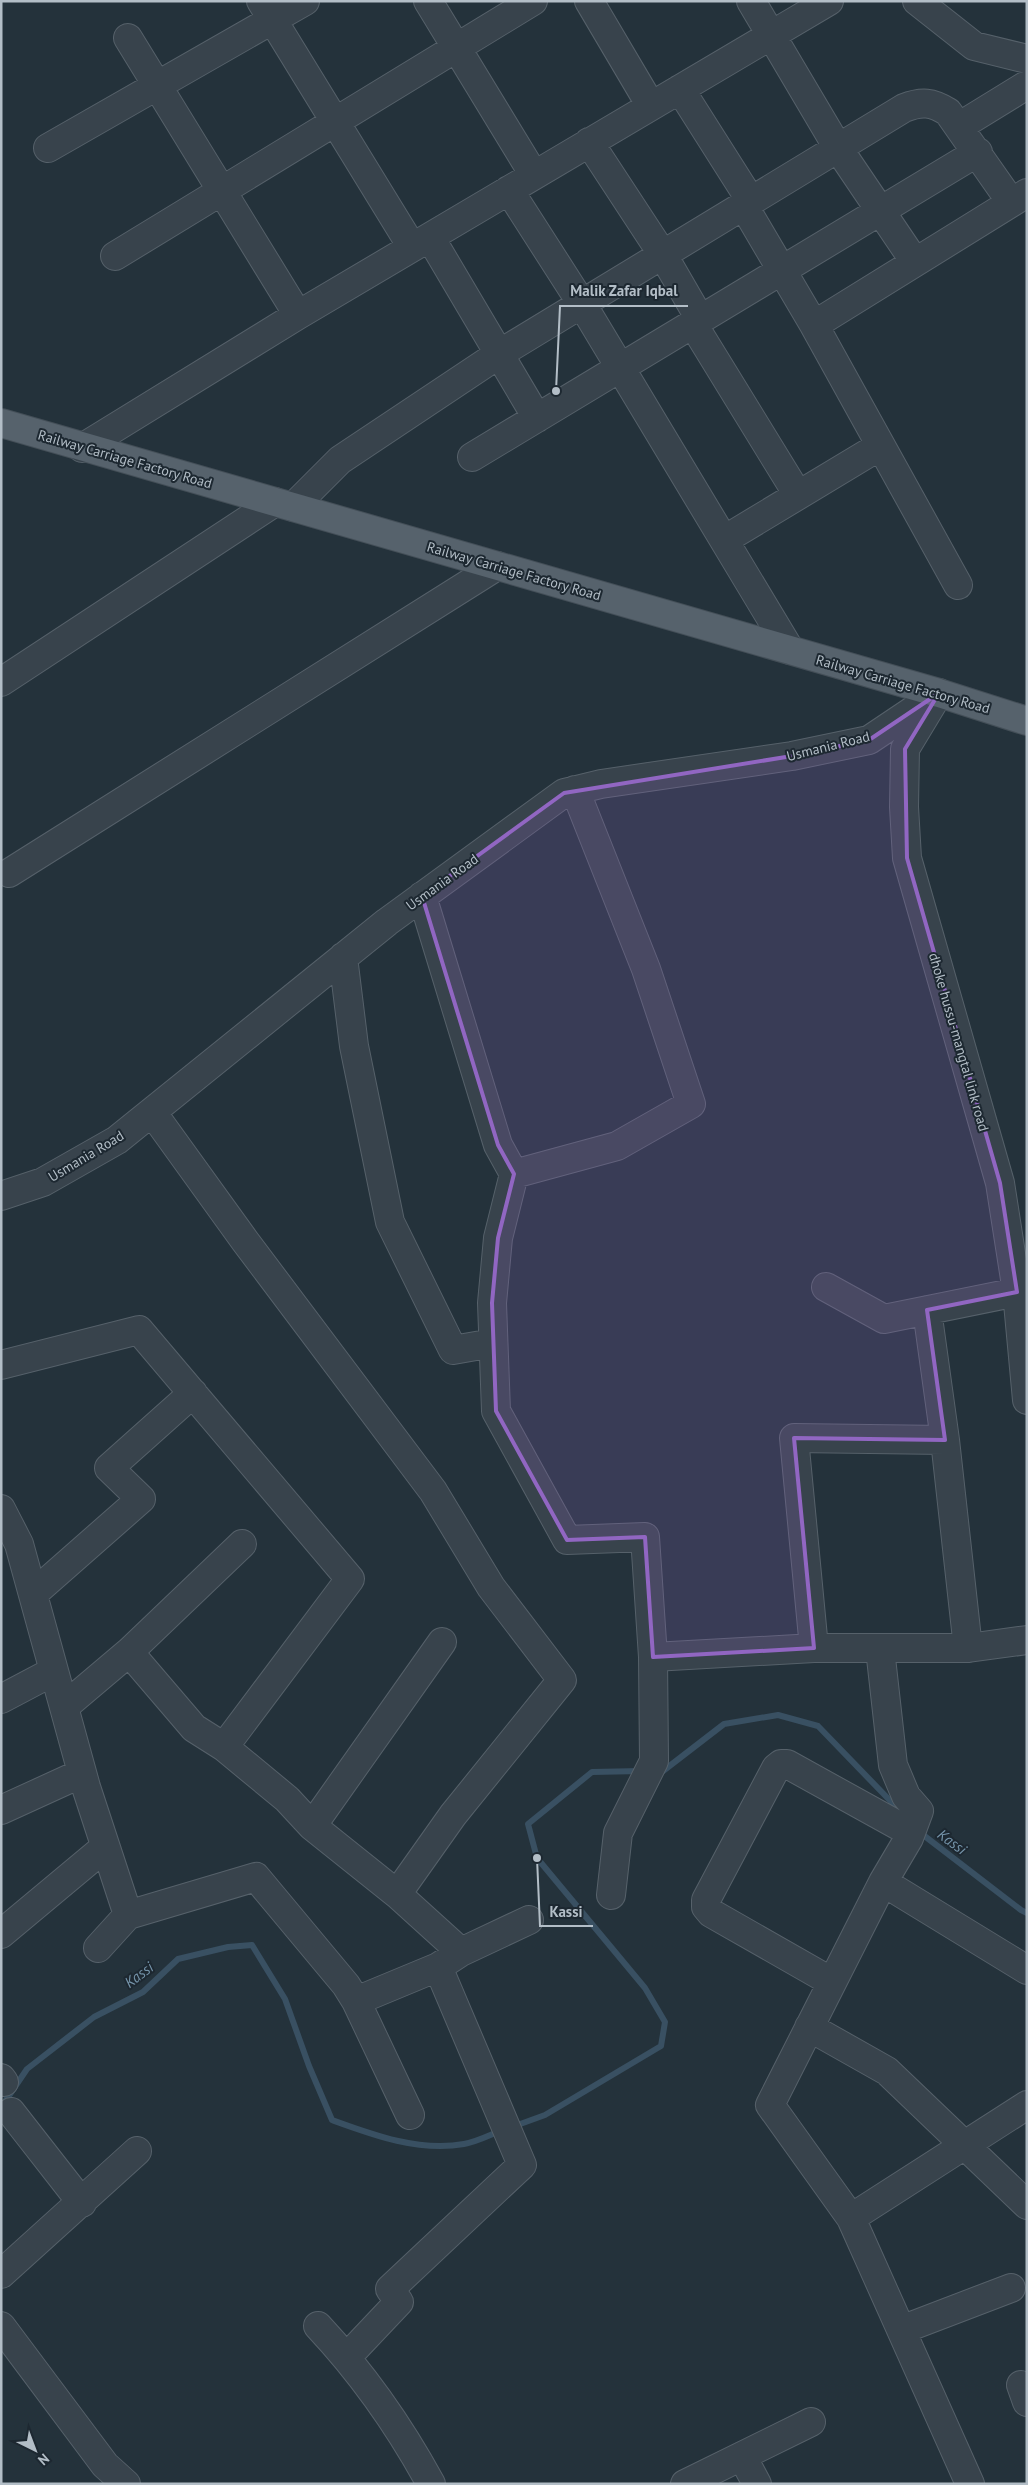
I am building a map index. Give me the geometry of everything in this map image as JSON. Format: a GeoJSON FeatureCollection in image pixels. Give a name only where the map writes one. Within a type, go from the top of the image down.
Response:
{"type":"FeatureCollection","features":[{"type":"Feature","properties":{"kind":"main road","name":"Railway Carriage Factory Road"},"geometry":{"type":"LineString","coordinates":[[1,423],[82,448],[284,504],[939,693],[1027,721]]}},
{"type":"Feature","properties":{"kind":"street"},"geometry":{"type":"LineString","coordinates":[[48,148],[157,86],[266,11],[305,1]]}},
{"type":"Feature","properties":{"kind":"street"},"geometry":{"type":"LineString","coordinates":[[428,1],[534,175]]}},
{"type":"Feature","properties":{"kind":"street"},"geometry":{"type":"LineString","coordinates":[[115,256],[533,1]]}},
{"type":"Feature","properties":{"kind":"street"},"geometry":{"type":"LineString","coordinates":[[589,1],[651,106]]}},
{"type":"Feature","properties":{"kind":"street"},"geometry":{"type":"LineString","coordinates":[[751,1],[838,148],[915,262]]}},
{"type":"Feature","properties":{"kind":"street"},"geometry":{"type":"LineString","coordinates":[[82,448],[298,315],[829,1]]}},
{"type":"Feature","properties":{"kind":"street"},"geometry":{"type":"LineString","coordinates":[[917,1],[974,46],[1027,59]]}},
{"type":"Feature","properties":{"kind":"street"},"geometry":{"type":"LineString","coordinates":[[266,11],[335,122],[499,354],[537,418]]}},
{"type":"Feature","properties":{"kind":"street"},"geometry":{"type":"LineString","coordinates":[[128,38],[298,315]]}},
{"type":"Feature","properties":{"kind":"street"},"geometry":{"type":"LineString","coordinates":[[960,126],[1025,86]]}},
{"type":"Feature","properties":{"kind":"street"},"geometry":{"type":"LineString","coordinates":[[680,89],[748,203],[782,270],[958,585]]}},
{"type":"Feature","properties":{"kind":"street"},"geometry":{"type":"LineString","coordinates":[[1,682],[284,504],[340,460],[499,354],[904,108],[919,102],[935,104],[948,112],[978,152],[1019,198],[814,325]]}},
{"type":"Feature","properties":{"kind":"street"},"geometry":{"type":"LineString","coordinates":[[589,142],[663,255],[697,322],[798,495]]}},
{"type":"Feature","properties":{"kind":"street"},"geometry":{"type":"LineString","coordinates":[[472,457],[978,152]]}},
{"type":"Feature","properties":{"kind":"street"},"geometry":{"type":"LineString","coordinates":[[509,190],[582,304],[790,650]]}},
{"type":"Feature","properties":{"kind":"street"},"geometry":{"type":"LineString","coordinates":[[724,540],[880,446]]}},
{"type":"Feature","properties":{"kind":"street"},"geometry":{"type":"LineString","coordinates":[[9,873],[497,566]]}},
{"type":"Feature","properties":{"kind":"street","name":"Usmania Road"},"geometry":{"type":"LineString","coordinates":[[1,1196],[43,1182],[117,1140],[343,957],[422,896],[564,792],[611,782],[792,756],[869,740],[939,693]]}},
{"type":"Feature","properties":{"kind":"street","name":"dhoke hussu-mangtal link road"},"geometry":{"type":"LineString","coordinates":[[939,693],[905,748],[904,807],[907,858],[1000,1183],[1022,1291],[1027,1400]]}},
{"type":"Feature","properties":{"kind":"street"},"geometry":{"type":"LineString","coordinates":[[514,1174],[617,1146],[691,1104],[646,969],[575,790]]}},
{"type":"Feature","properties":{"kind":"street"},"geometry":{"type":"LineString","coordinates":[[422,896],[498,1145],[514,1174],[498,1238],[492,1303],[496,1411],[567,1540],[644,1536],[653,1657],[655,1750],[618,1833],[611,1895]]}},
{"type":"Feature","properties":{"kind":"street"},"geometry":{"type":"LineString","coordinates":[[343,957],[354,1046],[390,1222],[453,1350],[493,1343]]}},
{"type":"Feature","properties":{"kind":"street"},"geometry":{"type":"LineString","coordinates":[[152,1112],[245,1241],[433,1491],[491,1586],[562,1680],[453,1815],[397,1894]]}},
{"type":"Feature","properties":{"kind":"street"},"geometry":{"type":"LineString","coordinates":[[826,1287],[884,1319],[1022,1291]]}},
{"type":"Feature","properties":{"kind":"street"},"geometry":{"type":"LineString","coordinates":[[927,1310],[945,1440],[968,1648]]}},
{"type":"Feature","properties":{"kind":"street"},"geometry":{"type":"LineString","coordinates":[[1,1365],[139,1330],[350,1579],[224,1747]]}},
{"type":"Feature","properties":{"kind":"street"},"geometry":{"type":"LineString","coordinates":[[33,1594],[141,1500],[109,1468],[193,1393]]}},
{"type":"Feature","properties":{"kind":"street"},"geometry":{"type":"LineString","coordinates":[[814,1648],[794,1438],[945,1440]]}},
{"type":"Feature","properties":{"kind":"street"},"geometry":{"type":"LineString","coordinates":[[4,1521],[19,1544],[104,1848],[128,1915]]}},
{"type":"Feature","properties":{"kind":"street"},"geometry":{"type":"LineString","coordinates":[[64,1707],[129,1652],[242,1544]]}},
{"type":"Feature","properties":{"kind":"street"},"geometry":{"type":"LineString","coordinates":[[653,1657],[814,1648],[968,1648],[1027,1640]]}},
{"type":"Feature","properties":{"kind":"street"},"geometry":{"type":"LineString","coordinates":[[312,1826],[442,1642]]}},
{"type":"Feature","properties":{"kind":"street"},"geometry":{"type":"LineString","coordinates":[[880,1649],[893,1765],[914,1822],[909,1838],[883,1882],[770,2105],[851,2218],[970,2484]]}},
{"type":"Feature","properties":{"kind":"street"},"geometry":{"type":"LineString","coordinates":[[129,1652],[194,1728],[224,1747],[287,1799],[312,1826],[397,1894],[450,1960],[522,2165],[390,2289],[399,2302],[347,2357]]}},
{"type":"Feature","properties":{"kind":"street"},"geometry":{"type":"LineString","coordinates":[[1,1699],[54,1671]]}},
{"type":"Feature","properties":{"kind":"street"},"geometry":{"type":"LineString","coordinates":[[832,1982],[710,1913],[706,1907],[706,1900],[776,1768],[782,1764],[787,1764],[914,1822]]}},
{"type":"Feature","properties":{"kind":"street"},"geometry":{"type":"LineString","coordinates":[[1,1810],[82,1773]]}},
{"type":"Feature","properties":{"kind":"street"},"geometry":{"type":"LineString","coordinates":[[1,1934],[104,1848]]}},
{"type":"Feature","properties":{"kind":"street"},"geometry":{"type":"LineString","coordinates":[[98,1948],[128,1915],[256,1877],[346,1985],[356,2001],[410,2115]]}},
{"type":"Feature","properties":{"kind":"street"},"geometry":{"type":"LineString","coordinates":[[883,1882],[1027,1970]]}},
{"type":"Feature","properties":{"kind":"street"},"geometry":{"type":"LineString","coordinates":[[356,2001],[450,1960],[530,1920]]}},
{"type":"Feature","properties":{"kind":"street"},"geometry":{"type":"LineString","coordinates":[[808,2028],[887,2071],[1027,2205]]}},
{"type":"Feature","properties":{"kind":"street"},"geometry":{"type":"LineString","coordinates":[[851,2218],[1027,2105]]}},
{"type":"Feature","properties":{"kind":"street"},"geometry":{"type":"LineString","coordinates":[[11,2112],[82,2203]]}},
{"type":"Feature","properties":{"kind":"street"},"geometry":{"type":"LineString","coordinates":[[1,2274],[137,2152]]}},
{"type":"Feature","properties":{"kind":"street"},"geometry":{"type":"LineString","coordinates":[[901,2330],[1010,2288]]}},
{"type":"Feature","properties":{"kind":"street"},"geometry":{"type":"LineString","coordinates":[[1,2326],[105,2465],[126,2484]]}},
{"type":"Feature","properties":{"kind":"street"},"geometry":{"type":"LineString","coordinates":[[318,2326],[347,2357],[414,2452],[431,2484]]}},
{"type":"Feature","properties":{"kind":"street"},"geometry":{"type":"LineString","coordinates":[[686,2484],[811,2422]]}},
{"type":"Feature","properties":{"kind":"street"},"geometry":{"type":"LineString","coordinates":[[742,2456],[757,2484]]}},
{"type":"Feature","properties":{"kind":"highlighted area"},"geometry":{"type":"Polygon","coordinates":[[[939,693],[905,749],[907,858],[1000,1183],[1017,1292],[927,1310],[945,1440],[794,1438],[814,1648],[653,1657],[645,1537],[567,1540],[496,1411],[492,1303],[498,1238],[514,1174],[498,1145],[422,896],[564,793],[792,756],[869,740],[939,693]]]}},
{"type":"Feature","properties":{"kind":"waterway","name":"Kassi"},"geometry":{"type":"LineString","coordinates":[[659,1771],[663,1771],[724,1724],[778,1715],[818,1726],[903,1814]]}},
{"type":"Feature","properties":{"kind":"waterway","name":"Kassi"},"geometry":{"type":"LineString","coordinates":[[512,2127],[545,2115],[661,2046],[665,2022],[645,1988],[537,1858],[528,1824],[592,1772],[641,1771]]}},
{"type":"Feature","properties":{"kind":"waterway","name":"Kassi"},"geometry":{"type":"LineString","coordinates":[[918,1831],[1027,1913]]}},
{"type":"Feature","properties":{"kind":"waterway","name":"Kassi"},"geometry":{"type":"LineString","coordinates":[[2,2106],[27,2069],[94,2017],[143,1992],[178,1959],[228,1947],[252,1945],[285,1999],[309,2066],[332,2120],[396,2141],[430,2146],[468,2143],[500,2131]]}},
{"type":"Feature","properties":{"kind":"place","name":"Malik Zafar Iqbal"},"geometry":{"type":"Point","coordinates":[556,391]}},
{"type":"Feature","properties":{"kind":"place","name":"Kassi"},"geometry":{"type":"Point","coordinates":[537,1858]}}]}
